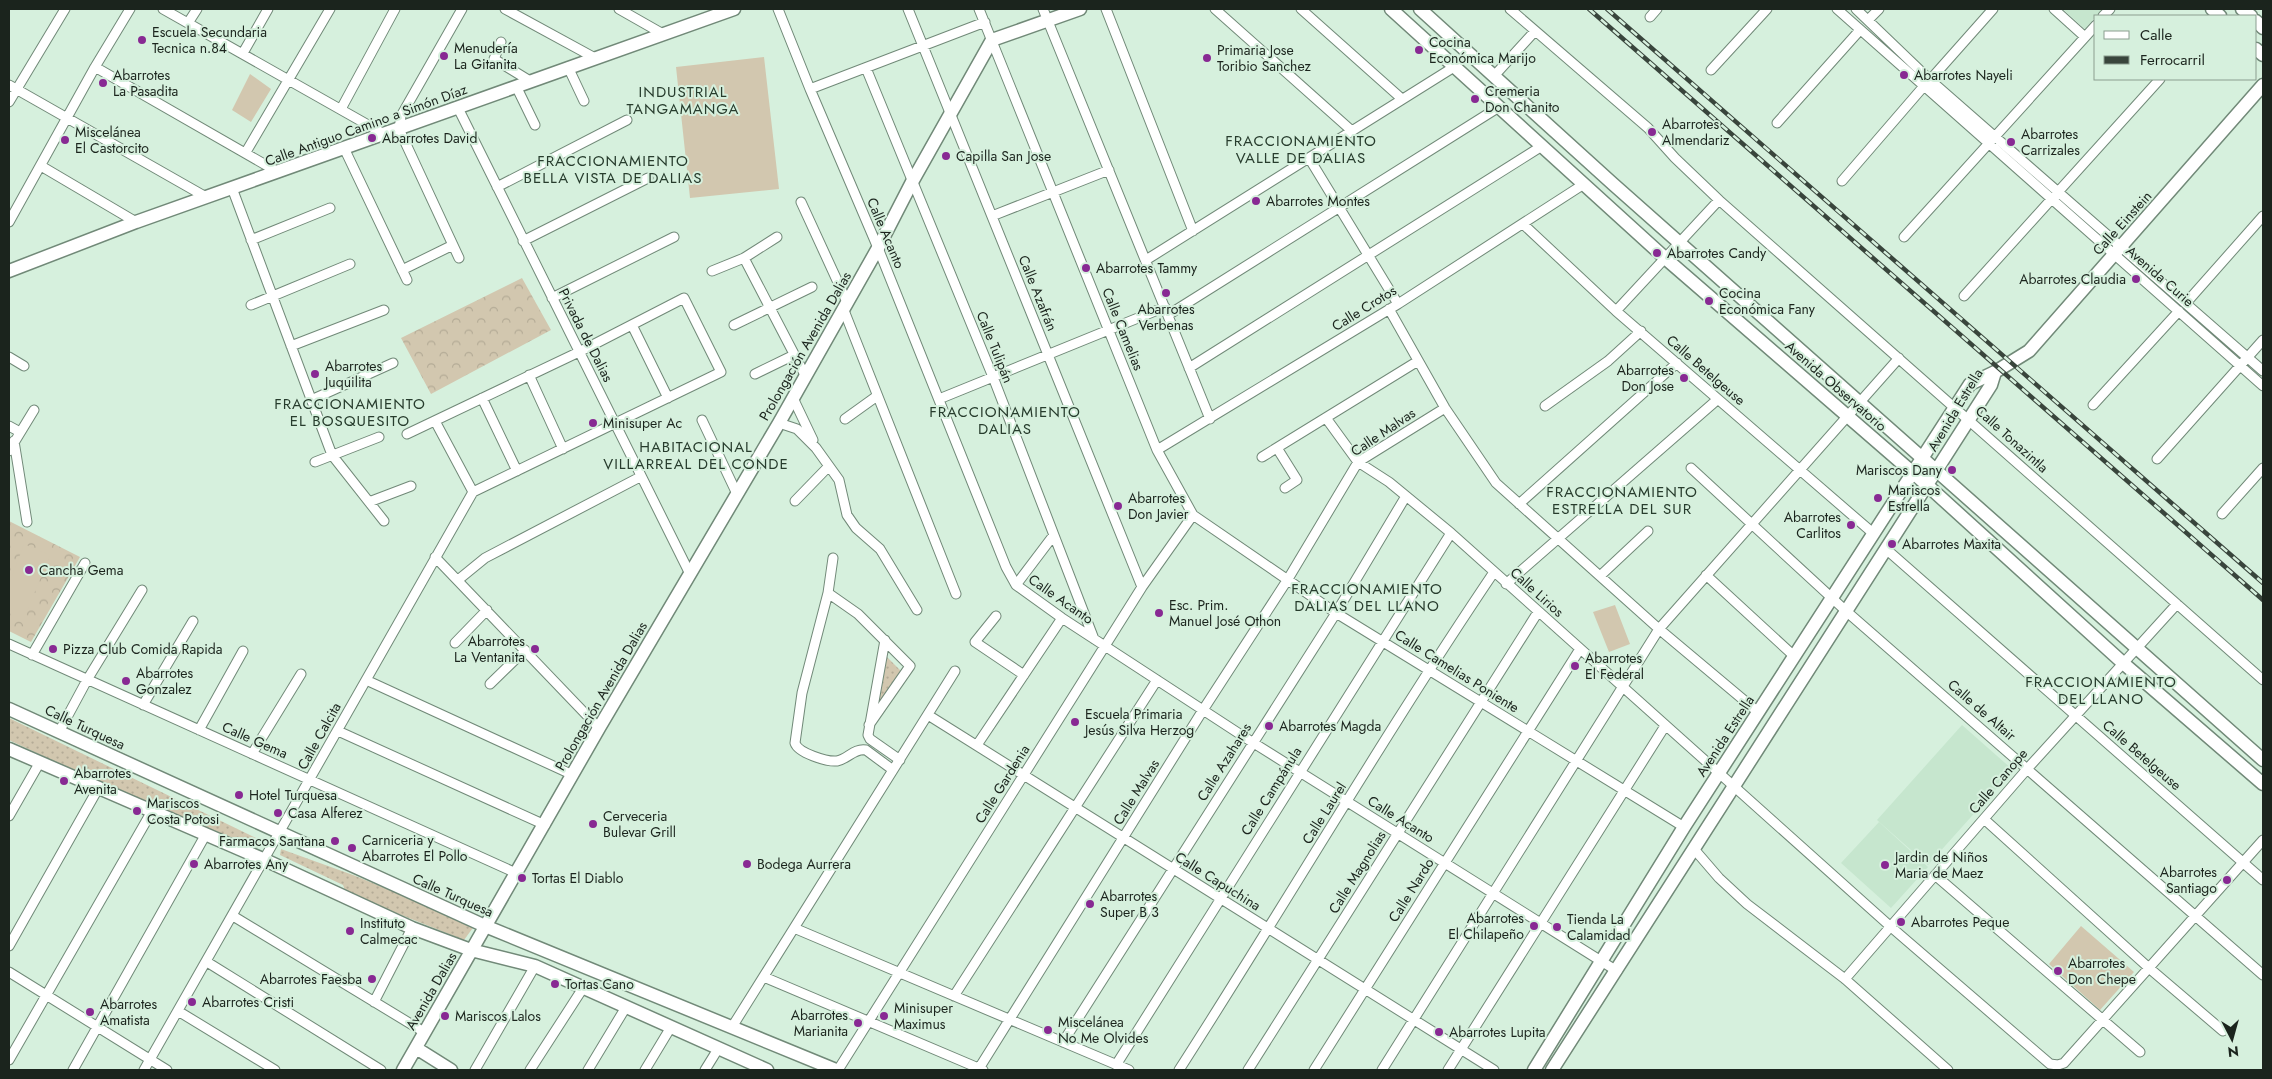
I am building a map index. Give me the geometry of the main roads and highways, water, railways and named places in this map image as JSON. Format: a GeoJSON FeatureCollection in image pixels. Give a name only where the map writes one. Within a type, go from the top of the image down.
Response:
{"type":"FeatureCollection","features":[{"type":"Feature","properties":{"kind":"railway"},"geometry":{"type":"LineString","coordinates":[[1589,9],[2263,600]]}},
{"type":"Feature","properties":{"kind":"railway"},"geometry":{"type":"LineString","coordinates":[[1607,9],[2263,583]]}},
{"type":"Feature","properties":{"kind":"place","name":"Escuela Secundaria Tecnica n.84"},"geometry":{"type":"Point","coordinates":[142,40]}},
{"type":"Feature","properties":{"kind":"place","name":"Cocina Económica Marijo"},"geometry":{"type":"Point","coordinates":[1419,50]}},
{"type":"Feature","properties":{"kind":"place","name":"Menudería La Gitanita"},"geometry":{"type":"Point","coordinates":[444,56]}},
{"type":"Feature","properties":{"kind":"place","name":"Primaria Jose Toribio Sanchez"},"geometry":{"type":"Point","coordinates":[1207,58]}},
{"type":"Feature","properties":{"kind":"place","name":"Abarrotes Nayeli"},"geometry":{"type":"Point","coordinates":[1904,75]}},
{"type":"Feature","properties":{"kind":"place","name":"Abarrotes La Pasadita"},"geometry":{"type":"Point","coordinates":[103,83]}},
{"type":"Feature","properties":{"kind":"place","name":"Cremeria Don Chanito"},"geometry":{"type":"Point","coordinates":[1475,99]}},
{"type":"Feature","properties":{"kind":"place","name":"Abarrotes Almendariz"},"geometry":{"type":"Point","coordinates":[1652,132]}},
{"type":"Feature","properties":{"kind":"place","name":"Abarrotes David"},"geometry":{"type":"Point","coordinates":[372,138]}},
{"type":"Feature","properties":{"kind":"place","name":"Miscelánea El Castorcito"},"geometry":{"type":"Point","coordinates":[65,140]}},
{"type":"Feature","properties":{"kind":"place","name":"Abarrotes Carrizales"},"geometry":{"type":"Point","coordinates":[2011,142]}},
{"type":"Feature","properties":{"kind":"place","name":"Capilla San Jose"},"geometry":{"type":"Point","coordinates":[946,156]}},
{"type":"Feature","properties":{"kind":"place","name":"Abarrotes Montes"},"geometry":{"type":"Point","coordinates":[1256,201]}},
{"type":"Feature","properties":{"kind":"place","name":"Abarrotes Candy"},"geometry":{"type":"Point","coordinates":[1657,253]}},
{"type":"Feature","properties":{"kind":"place","name":"Abarrotes Tammy"},"geometry":{"type":"Point","coordinates":[1086,268]}},
{"type":"Feature","properties":{"kind":"place","name":"Abarrotes Claudia"},"geometry":{"type":"Point","coordinates":[2136,279]}},
{"type":"Feature","properties":{"kind":"place","name":"Abarrotes Verbenas"},"geometry":{"type":"Point","coordinates":[1166,293]}},
{"type":"Feature","properties":{"kind":"place","name":"Cocina Económica Fany"},"geometry":{"type":"Point","coordinates":[1709,301]}},
{"type":"Feature","properties":{"kind":"place","name":"Abarrotes Juquilita"},"geometry":{"type":"Point","coordinates":[315,374]}},
{"type":"Feature","properties":{"kind":"place","name":"Abarrotes Don Jose"},"geometry":{"type":"Point","coordinates":[1684,378]}},
{"type":"Feature","properties":{"kind":"place","name":"Minisuper Ac"},"geometry":{"type":"Point","coordinates":[593,423]}},
{"type":"Feature","properties":{"kind":"place","name":"Mariscos Dany"},"geometry":{"type":"Point","coordinates":[1952,470]}},
{"type":"Feature","properties":{"kind":"place","name":"Mariscos Estrella"},"geometry":{"type":"Point","coordinates":[1878,498]}},
{"type":"Feature","properties":{"kind":"place","name":"Abarrotes Don Javier"},"geometry":{"type":"Point","coordinates":[1118,506]}},
{"type":"Feature","properties":{"kind":"place","name":"Abarrotes Carlitos"},"geometry":{"type":"Point","coordinates":[1851,525]}},
{"type":"Feature","properties":{"kind":"place","name":"Abarrotes Maxita"},"geometry":{"type":"Point","coordinates":[1892,544]}},
{"type":"Feature","properties":{"kind":"place","name":"Cancha Gema"},"geometry":{"type":"Point","coordinates":[29,570]}},
{"type":"Feature","properties":{"kind":"place","name":"Esc. Prim. Manuel José Othon"},"geometry":{"type":"Point","coordinates":[1159,613]}},
{"type":"Feature","properties":{"kind":"place","name":"Pizza Club Comida Rapida"},"geometry":{"type":"Point","coordinates":[53,649]}},
{"type":"Feature","properties":{"kind":"place","name":"Abarrotes La Ventanita"},"geometry":{"type":"Point","coordinates":[535,649]}},
{"type":"Feature","properties":{"kind":"place","name":"Abarrotes El Federal"},"geometry":{"type":"Point","coordinates":[1575,666]}},
{"type":"Feature","properties":{"kind":"place","name":"Abarrotes Gonzalez"},"geometry":{"type":"Point","coordinates":[126,681]}},
{"type":"Feature","properties":{"kind":"place","name":"Escuela Primaria Jesús Silva Herzog"},"geometry":{"type":"Point","coordinates":[1075,722]}},
{"type":"Feature","properties":{"kind":"place","name":"Abarrotes Magda"},"geometry":{"type":"Point","coordinates":[1269,726]}},
{"type":"Feature","properties":{"kind":"place","name":"Abarrotes Avenita"},"geometry":{"type":"Point","coordinates":[64,781]}},
{"type":"Feature","properties":{"kind":"place","name":"Hotel Turquesa"},"geometry":{"type":"Point","coordinates":[239,795]}},
{"type":"Feature","properties":{"kind":"place","name":"Mariscos Costa Potosi"},"geometry":{"type":"Point","coordinates":[137,811]}},
{"type":"Feature","properties":{"kind":"place","name":"Casa Alferez"},"geometry":{"type":"Point","coordinates":[278,813]}},
{"type":"Feature","properties":{"kind":"place","name":"Cerveceria Bulevar Grill"},"geometry":{"type":"Point","coordinates":[593,824]}},
{"type":"Feature","properties":{"kind":"place","name":"Farmacos Santana"},"geometry":{"type":"Point","coordinates":[335,841]}},
{"type":"Feature","properties":{"kind":"place","name":"Carniceria y Abarrotes El Pollo"},"geometry":{"type":"Point","coordinates":[352,848]}},
{"type":"Feature","properties":{"kind":"place","name":"Abarrotes Any"},"geometry":{"type":"Point","coordinates":[194,864]}},
{"type":"Feature","properties":{"kind":"place","name":"Bodega Aurrera"},"geometry":{"type":"Point","coordinates":[747,864]}},
{"type":"Feature","properties":{"kind":"place","name":"Jardin de Niños Maria de Maez"},"geometry":{"type":"Point","coordinates":[1885,865]}},
{"type":"Feature","properties":{"kind":"place","name":"Tortas El Diablo"},"geometry":{"type":"Point","coordinates":[522,878]}},
{"type":"Feature","properties":{"kind":"place","name":"Abarrotes Santiago"},"geometry":{"type":"Point","coordinates":[2227,880]}},
{"type":"Feature","properties":{"kind":"place","name":"Abarrotes Super B 3"},"geometry":{"type":"Point","coordinates":[1090,904]}},
{"type":"Feature","properties":{"kind":"place","name":"Abarrotes Peque"},"geometry":{"type":"Point","coordinates":[1901,922]}},
{"type":"Feature","properties":{"kind":"place","name":"Abarrotes El Chilapeño"},"geometry":{"type":"Point","coordinates":[1534,926]}},
{"type":"Feature","properties":{"kind":"place","name":"Tienda La Calamidad"},"geometry":{"type":"Point","coordinates":[1557,927]}},
{"type":"Feature","properties":{"kind":"place","name":"Instituto Calmecac"},"geometry":{"type":"Point","coordinates":[350,931]}},
{"type":"Feature","properties":{"kind":"place","name":"Abarrotes Don Chepe"},"geometry":{"type":"Point","coordinates":[2058,971]}},
{"type":"Feature","properties":{"kind":"place","name":"Abarrotes Faesba"},"geometry":{"type":"Point","coordinates":[372,979]}},
{"type":"Feature","properties":{"kind":"place","name":"Tortas Cano"},"geometry":{"type":"Point","coordinates":[555,984]}},
{"type":"Feature","properties":{"kind":"place","name":"Abarrotes Cristi"},"geometry":{"type":"Point","coordinates":[192,1002]}},
{"type":"Feature","properties":{"kind":"place","name":"Abarrotes Amatista"},"geometry":{"type":"Point","coordinates":[90,1012]}},
{"type":"Feature","properties":{"kind":"place","name":"Mariscos Lalos"},"geometry":{"type":"Point","coordinates":[445,1016]}},
{"type":"Feature","properties":{"kind":"place","name":"Minisuper Maximus"},"geometry":{"type":"Point","coordinates":[884,1016]}},
{"type":"Feature","properties":{"kind":"place","name":"Abarrotes Marianita"},"geometry":{"type":"Point","coordinates":[858,1023]}},
{"type":"Feature","properties":{"kind":"place","name":"Miscelánea No Me Olvides"},"geometry":{"type":"Point","coordinates":[1048,1030]}},
{"type":"Feature","properties":{"kind":"place","name":"Abarrotes Lupita"},"geometry":{"type":"Point","coordinates":[1439,1032]}},
{"type":"Feature","properties":{"kind":"district","name":"INDUSTRIAL TANGAMANGA"},"geometry":{"type":"Point","coordinates":[683,100]}},
{"type":"Feature","properties":{"kind":"district","name":"FRACCIONAMIENTO VALLE DE DALIAS"},"geometry":{"type":"Point","coordinates":[1301,150]}},
{"type":"Feature","properties":{"kind":"district","name":"FRACCIONAMIENTO BELLA VISTA DE DALIAS"},"geometry":{"type":"Point","coordinates":[613,170]}},
{"type":"Feature","properties":{"kind":"district","name":"FRACCIONAMIENTO EL BOSQUESITO"},"geometry":{"type":"Point","coordinates":[350,412]}},
{"type":"Feature","properties":{"kind":"district","name":"FRACCIONAMIENTO DALIAS"},"geometry":{"type":"Point","coordinates":[1005,420]}},
{"type":"Feature","properties":{"kind":"district","name":"HABITACIONAL VILLARREAL DEL CONDE"},"geometry":{"type":"Point","coordinates":[696,456]}},
{"type":"Feature","properties":{"kind":"district","name":"FRACCIONAMIENTO ESTRELLA DEL SUR"},"geometry":{"type":"Point","coordinates":[1622,500]}},
{"type":"Feature","properties":{"kind":"district","name":"FRACCIONAMIENTO DALIAS DEL LLANO"},"geometry":{"type":"Point","coordinates":[1367,598]}},
{"type":"Feature","properties":{"kind":"district","name":"FRACCIONAMIENTO DEL LLANO"},"geometry":{"type":"Point","coordinates":[2101,690]}}]}
